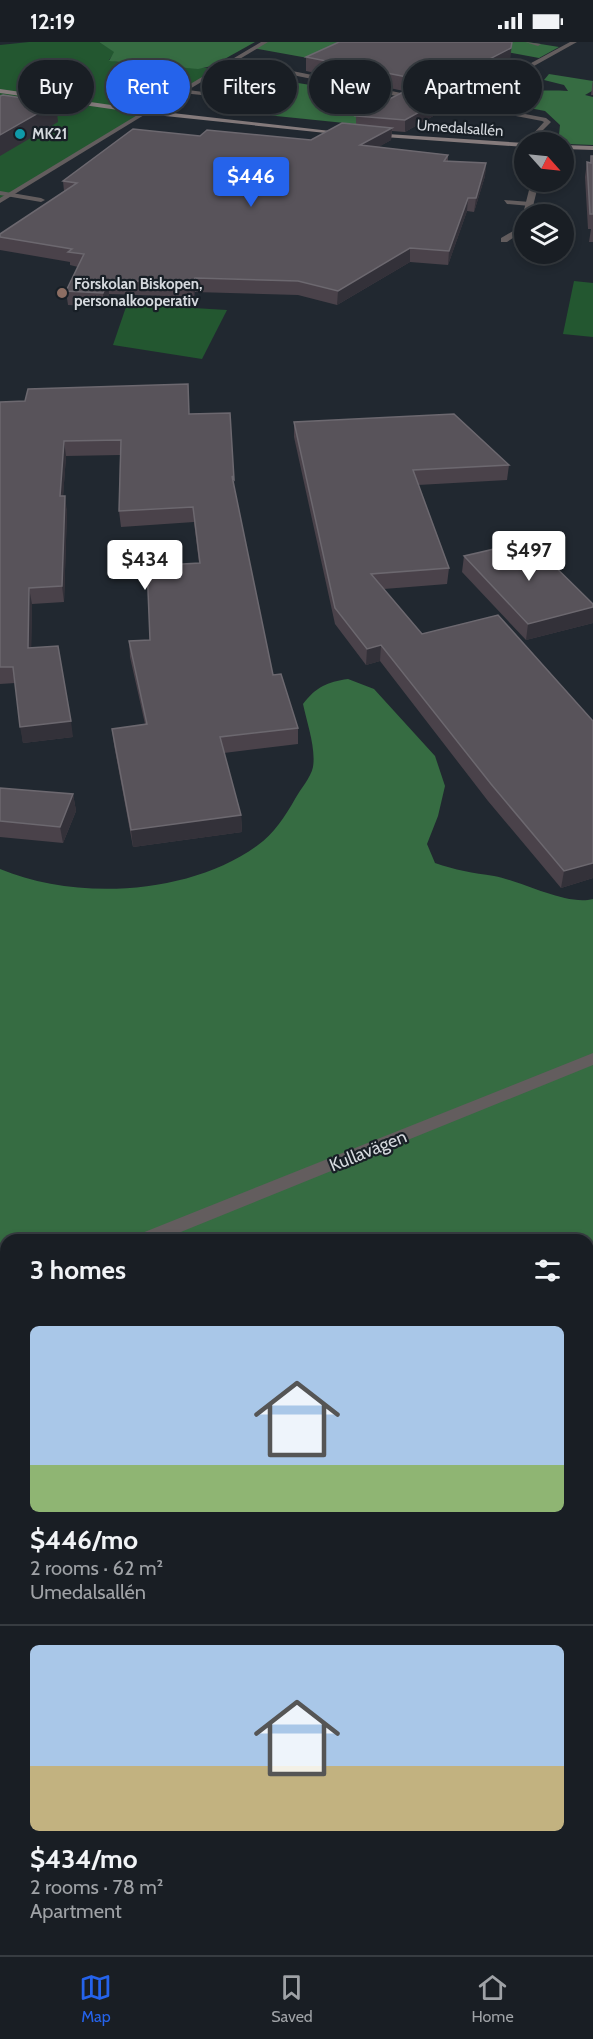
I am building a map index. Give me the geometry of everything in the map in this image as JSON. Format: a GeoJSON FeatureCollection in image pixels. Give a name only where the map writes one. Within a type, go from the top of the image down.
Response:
{"type":"FeatureCollection","features":[{"type":"Feature","properties":{"kind":"street"},"geometry":{"type":"LineString","coordinates":[[234,60],[265,42]]}},
{"type":"Feature","properties":{"kind":"street"},"geometry":{"type":"LineString","coordinates":[[528,42],[538,44]]}},
{"type":"Feature","properties":{"kind":"street"},"geometry":{"type":"LineString","coordinates":[[541,60],[574,42]]}},
{"type":"Feature","properties":{"kind":"street"},"geometry":{"type":"LineString","coordinates":[[297,74],[403,95]]}},
{"type":"Feature","properties":{"kind":"street"},"geometry":{"type":"LineString","coordinates":[[0,91],[106,106]]}},
{"type":"Feature","properties":{"kind":"street"},"geometry":{"type":"LineString","coordinates":[[0,201],[143,114]]}},
{"type":"Feature","properties":{"kind":"street"},"geometry":{"type":"LineString","coordinates":[[164,114],[349,134]]}},
{"type":"Feature","properties":{"kind":"street"},"geometry":{"type":"LineString","coordinates":[[517,114],[544,119],[548,122],[538,132]]}},
{"type":"Feature","properties":{"kind":"street","name":"Umedalsallén"},"geometry":{"type":"LineString","coordinates":[[361,135],[514,144]]}},
{"type":"Feature","properties":{"kind":"street"},"geometry":{"type":"LineString","coordinates":[[574,147],[593,148]]}},
{"type":"Feature","properties":{"kind":"street"},"geometry":{"type":"LineString","coordinates":[[507,202],[531,204],[533,192]]}},
{"type":"Feature","properties":{"kind":"street"},"geometry":{"type":"LineString","coordinates":[[0,193],[41,200]]}},
{"type":"Feature","properties":{"kind":"street"},"geometry":{"type":"LineString","coordinates":[[504,240],[514,234]]}},
{"type":"Feature","properties":{"kind":"street","name":"Kullavägen"},"geometry":{"type":"LineString","coordinates":[[157,1234],[593,1059]]}},
{"type":"Feature","properties":{"kind":"green space"},"geometry":{"type":"Polygon","coordinates":[[[29,42],[99,42],[115,52],[109,60],[106,60],[106,114],[144,114],[0,201],[0,45],[29,42]]]}},
{"type":"Feature","properties":{"kind":"green space"},"geometry":{"type":"Polygon","coordinates":[[[99,42],[255,42],[223,60],[202,60],[202,68],[198,69],[190,68],[190,60],[110,60],[114,52],[99,42]]]}},
{"type":"Feature","properties":{"kind":"green space"},"geometry":{"type":"Polygon","coordinates":[[[264,42],[528,42],[559,47],[539,58],[479,47],[319,60],[253,48],[264,42]]]}},
{"type":"Feature","properties":{"kind":"green space"},"geometry":{"type":"Polygon","coordinates":[[[190,68],[202,68],[202,79],[190,86],[190,68]]]}},
{"type":"Feature","properties":{"kind":"green space"},"geometry":{"type":"Polygon","coordinates":[[[549,74],[593,81],[592,91],[585,95],[593,97],[593,145],[574,144],[574,132],[559,132],[560,125],[542,110],[542,91],[568,91],[564,85],[544,80],[549,74]]]}},
{"type":"Feature","properties":{"kind":"green space"},"geometry":{"type":"Polygon","coordinates":[[[297,82],[309,85],[309,114],[385,114],[374,126],[257,114],[297,114],[297,82]]]}},
{"type":"Feature","properties":{"kind":"green space"},"geometry":{"type":"Polygon","coordinates":[[[391,98],[398,99],[391,107],[391,98]]]}},
{"type":"Feature","properties":{"kind":"green space"},"geometry":{"type":"Polygon","coordinates":[[[574,281],[593,283],[593,337],[563,334],[574,281]]]}},
{"type":"Feature","properties":{"kind":"green space"},"geometry":{"type":"Polygon","coordinates":[[[127,304],[227,310],[202,359],[113,345],[127,304]]]}},
{"type":"Feature","properties":{"kind":"green space"},"geometry":{"type":"Polygon","coordinates":[[[348,679],[374,689],[435,756],[445,786],[438,816],[427,844],[435,863],[494,876],[570,899],[593,899],[593,1234],[0,1234],[0,869],[30,879],[63,886],[97,889],[132,888],[167,883],[231,862],[269,836],[308,779],[314,760],[303,704],[317,689],[348,679]]]}},
{"type":"Feature","properties":{"kind":"building"},"geometry":{"type":"Polygon","coordinates":[[[339,42],[512,42],[511,48],[488,60],[403,60],[403,76],[391,74],[391,60],[321,60],[306,57],[339,42]]]}},
{"type":"Feature","properties":{"kind":"building"},"geometry":{"type":"Polygon","coordinates":[[[403,92],[403,114],[416,114],[405,120],[356,116],[391,114],[391,98],[403,92]]]}},
{"type":"Feature","properties":{"kind":"building"},"geometry":{"type":"Polygon","coordinates":[[[0,96],[18,97],[18,114],[37,114],[0,135],[0,96]]]}},
{"type":"Feature","properties":{"kind":"building"},"geometry":{"type":"Polygon","coordinates":[[[342,123],[392,128],[360,145],[448,155],[444,161],[486,163],[476,198],[468,198],[449,251],[410,248],[338,291],[298,281],[195,278],[193,283],[108,280],[103,293],[66,291],[84,254],[68,252],[72,249],[0,237],[0,234],[77,183],[63,181],[133,129],[200,136],[207,130],[311,140],[342,123]]]}},
{"type":"Feature","properties":{"kind":"building"},"geometry":{"type":"Polygon","coordinates":[[[591,156],[593,156],[593,214],[590,214],[587,162],[591,163],[591,156]]]}},
{"type":"Feature","properties":{"kind":"building"},"geometry":{"type":"Polygon","coordinates":[[[188,384],[189,414],[230,413],[234,479],[232,476],[273,675],[281,674],[298,728],[220,737],[241,815],[131,830],[112,729],[147,724],[129,641],[150,640],[147,566],[200,563],[193,507],[119,511],[121,440],[64,441],[60,496],[65,496],[62,586],[29,588],[28,648],[58,646],[71,721],[20,727],[13,667],[0,667],[0,402],[25,401],[28,389],[188,384]]]}},
{"type":"Feature","properties":{"kind":"building"},"geometry":{"type":"Polygon","coordinates":[[[454,414],[509,465],[413,470],[449,568],[371,574],[422,634],[498,615],[593,721],[593,863],[564,871],[491,784],[381,645],[367,649],[335,608],[294,422],[454,414]]]}},
{"type":"Feature","properties":{"kind":"building"},"geometry":{"type":"Polygon","coordinates":[[[529,541],[593,604],[593,607],[528,624],[464,556],[529,541]]]}},
{"type":"Feature","properties":{"kind":"building"},"geometry":{"type":"Polygon","coordinates":[[[0,788],[73,794],[60,827],[0,821],[0,788]]]}},
{"type":"Feature","properties":{"kind":"place","name":"MK21"},"geometry":{"type":"Point","coordinates":[20,134]}},
{"type":"Feature","properties":{"kind":"place","name":"Förskolan Biskopen, personalkooperativ"},"geometry":{"type":"Point","coordinates":[62,293]}}]}
